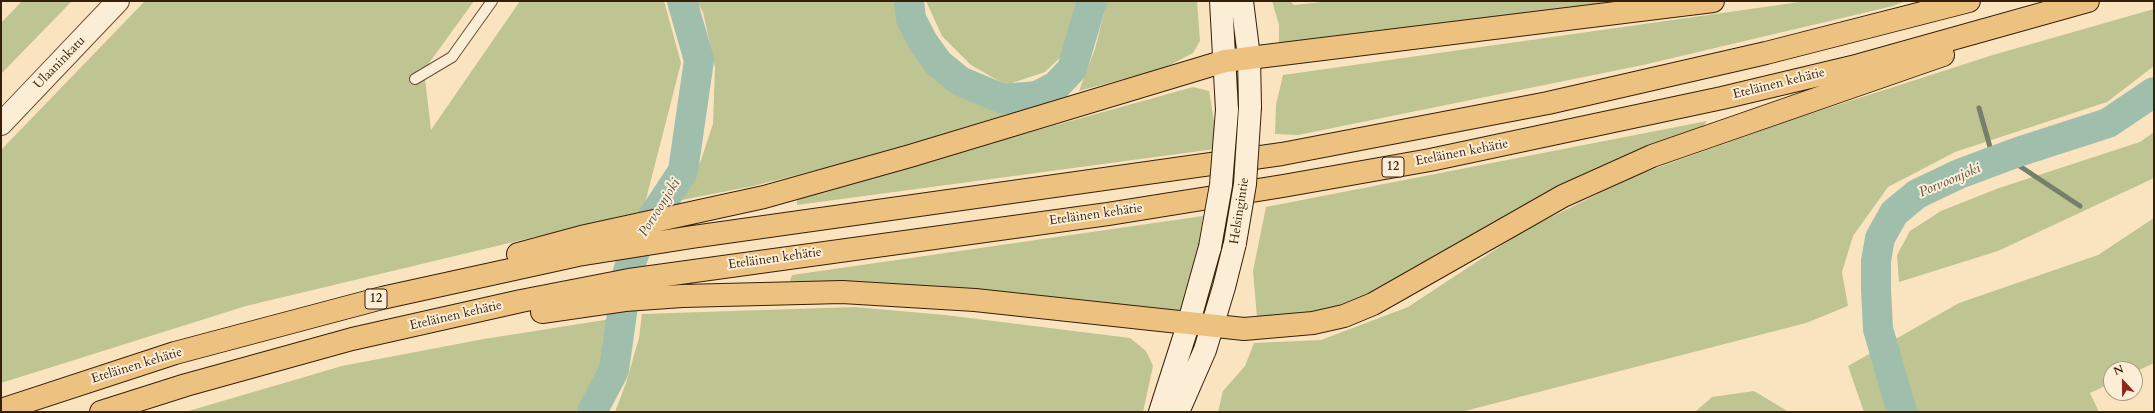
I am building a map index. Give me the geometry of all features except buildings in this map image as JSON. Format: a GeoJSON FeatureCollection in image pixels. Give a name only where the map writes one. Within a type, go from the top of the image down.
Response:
{"type":"FeatureCollection","features":[{"type":"Feature","properties":{"kind":"highway"},"geometry":{"type":"LineString","coordinates":[[580,246],[696,212],[764,197],[960,141],[1225,61],[1713,1]]}},
{"type":"Feature","properties":{"kind":"highway","name":"Eteläinen kehätie"},"geometry":{"type":"LineString","coordinates":[[1,410],[175,353],[580,246],[692,237],[1097,181],[1289,152],[1548,103],[1766,53],[1970,1]]}},
{"type":"Feature","properties":{"kind":"highway","name":"Eteläinen kehätie"},"geometry":{"type":"LineString","coordinates":[[101,412],[186,385],[352,339],[571,299],[686,272],[1108,214],[1283,186],[1430,160],[1722,98],[1845,68],[2088,1]]}},
{"type":"Feature","properties":{"kind":"highway"},"geometry":{"type":"LineString","coordinates":[[571,299],[842,292],[900,294],[975,300],[1244,329],[1313,323],[1344,316],[1373,304],[1408,286],[1563,196],[1652,156],[2099,1]]}},
{"type":"Feature","properties":{"kind":"main road","name":"Ulaaninkatu"},"geometry":{"type":"LineString","coordinates":[[1,124],[118,1]]}},
{"type":"Feature","properties":{"kind":"main road","name":"Helsingintie"},"geometry":{"type":"LineString","coordinates":[[1160,412],[1189,322],[1210,247],[1221,184],[1227,110],[1221,1]]}},
{"type":"Feature","properties":{"kind":"main road","name":"Helsingintie"},"geometry":{"type":"LineString","coordinates":[[1178,412],[1205,350],[1213,325],[1235,242],[1245,184],[1250,107],[1249,57],[1242,1]]}},
{"type":"Feature","properties":{"kind":"lane"},"geometry":{"type":"LineString","coordinates":[[415,80],[452,57],[492,1]]}},
{"type":"Feature","properties":{"kind":"green space"},"geometry":{"type":"Polygon","coordinates":[[[22,1],[72,1],[1,74],[1,23],[22,1]]]}},
{"type":"Feature","properties":{"kind":"green space"},"geometry":{"type":"Polygon","coordinates":[[[145,1],[474,1],[424,70],[431,130],[520,1],[664,1],[681,63],[643,211],[246,306],[1,383],[1,150],[145,1]]]}},
{"type":"Feature","properties":{"kind":"green space"},"geometry":{"type":"Polygon","coordinates":[[[696,1],[896,1],[912,45],[949,85],[991,109],[1024,109],[872,156],[753,186],[677,201],[700,163],[713,124],[715,68],[703,12],[696,1]]]}},
{"type":"Feature","properties":{"kind":"green space"},"geometry":{"type":"Polygon","coordinates":[[[926,1],[1086,1],[1069,49],[1045,72],[1006,85],[971,65],[942,36],[926,1]]]}},
{"type":"Feature","properties":{"kind":"green space"},"geometry":{"type":"Polygon","coordinates":[[[1107,1],[1197,1],[1200,41],[1193,53],[1164,68],[1079,91],[1095,49],[1107,1]]]}},
{"type":"Feature","properties":{"kind":"green space"},"geometry":{"type":"Polygon","coordinates":[[[1272,1],[1290,1],[1294,5],[1331,1],[1616,1],[1279,44],[1279,25],[1272,1]]]}},
{"type":"Feature","properties":{"kind":"green space"},"geometry":{"type":"Polygon","coordinates":[[[1807,1],[1906,1],[1893,6],[1643,65],[1298,135],[1275,134],[1276,105],[1283,75],[1807,1]]]}},
{"type":"Feature","properties":{"kind":"green space"},"geometry":{"type":"Polygon","coordinates":[[[2154,9],[2154,66],[2107,102],[1955,152],[1888,187],[1853,236],[1842,272],[1848,306],[1806,323],[1461,412],[1218,412],[1223,391],[1245,366],[1254,343],[1321,340],[1408,307],[1525,230],[1634,176],[1797,118],[1993,55],[2154,9]]]}},
{"type":"Feature","properties":{"kind":"green space"},"geometry":{"type":"Polygon","coordinates":[[[1193,87],[1209,91],[1215,128],[1215,149],[797,205],[797,197],[1193,87]]]}},
{"type":"Feature","properties":{"kind":"green space"},"geometry":{"type":"Polygon","coordinates":[[[1707,121],[1703,127],[1646,147],[1533,201],[1403,278],[1338,309],[1297,316],[1257,317],[1253,271],[1266,207],[1707,121]]]}},
{"type":"Feature","properties":{"kind":"green space"},"geometry":{"type":"Polygon","coordinates":[[[2154,132],[2154,178],[1998,251],[1899,282],[1897,255],[1910,231],[1941,211],[1999,188],[2140,142],[2154,132]]]}},
{"type":"Feature","properties":{"kind":"green space"},"geometry":{"type":"Polygon","coordinates":[[[1203,216],[1196,263],[1181,313],[904,285],[790,281],[792,275],[1203,216]]]}},
{"type":"Feature","properties":{"kind":"green space"},"geometry":{"type":"Polygon","coordinates":[[[2154,218],[2154,363],[2143,368],[2143,361],[2103,361],[2103,387],[2090,393],[2099,412],[1864,412],[1848,366],[1959,303],[2098,255],[2154,218]]]}},
{"type":"Feature","properties":{"kind":"green space"},"geometry":{"type":"Polygon","coordinates":[[[854,307],[945,315],[1130,338],[1146,351],[1153,366],[1143,412],[615,412],[626,383],[639,338],[642,314],[854,307]]]}},
{"type":"Feature","properties":{"kind":"green space"},"geometry":{"type":"Polygon","coordinates":[[[611,319],[600,373],[576,412],[185,412],[342,366],[484,339],[611,319]]]}},
{"type":"Feature","properties":{"kind":"green space"},"geometry":{"type":"Polygon","coordinates":[[[1754,391],[1789,412],[1695,412],[1712,397],[1754,391]]]}},
{"type":"Feature","properties":{"kind":"waterway","name":"Porvoonjoki"},"geometry":{"type":"LineString","coordinates":[[592,412],[614,370],[628,271],[641,235],[683,171],[699,60],[682,1]]}},
{"type":"Feature","properties":{"kind":"waterway","name":"Porvoonjoki"},"geometry":{"type":"LineString","coordinates":[[909,1],[911,19],[923,42],[938,63],[960,81],[1003,99],[1037,96],[1056,86],[1072,69],[1092,1]]}},
{"type":"Feature","properties":{"kind":"waterway","name":"Porvoonjoki"},"geometry":{"type":"LineString","coordinates":[[1902,412],[1878,329],[1876,289],[1876,261],[1880,238],[1894,213],[1917,194],[1959,174],[2018,152],[2108,123],[2154,92]]}},
{"type":"Feature","properties":{"kind":"waterway"},"geometry":{"type":"LineString","coordinates":[[1979,108],[1994,161]]}},
{"type":"Feature","properties":{"kind":"waterway"},"geometry":{"type":"LineString","coordinates":[[2006,157],[2080,206]]}}]}
